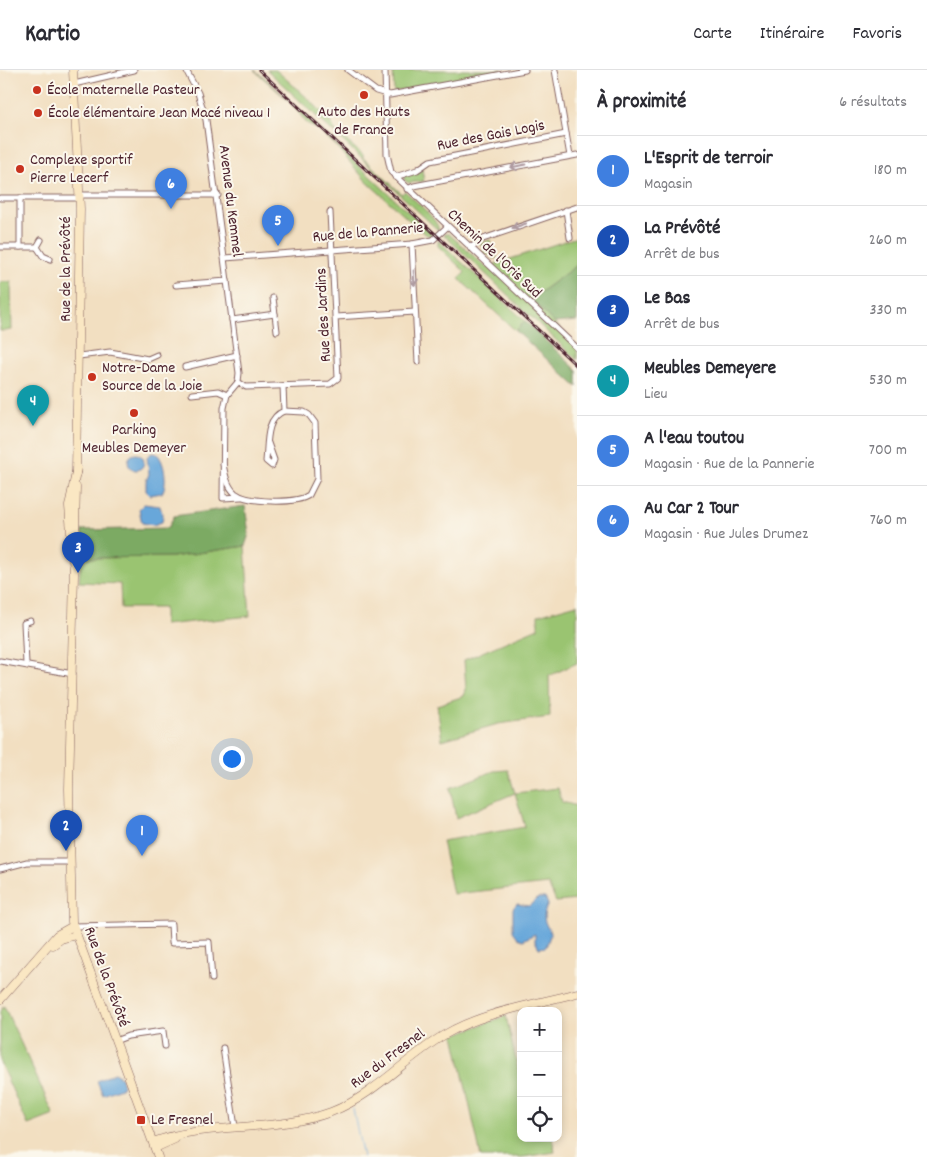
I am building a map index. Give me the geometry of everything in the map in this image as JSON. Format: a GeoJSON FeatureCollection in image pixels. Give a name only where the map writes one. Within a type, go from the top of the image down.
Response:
{"type":"FeatureCollection","features":[{"type":"Feature","properties":{"kind":"street","name":"Rue de la Prévôté"},"geometry":{"type":"LineString","coordinates":[[73,70],[80,197],[75,528],[80,550],[74,573],[69,789],[73,926],[158,1157]]}},
{"type":"Feature","properties":{"kind":"street"},"geometry":{"type":"LineString","coordinates":[[74,84],[134,70]]}},
{"type":"Feature","properties":{"kind":"street","name":"Avenue du Kemmel"},"geometry":{"type":"LineString","coordinates":[[186,70],[204,109],[218,194],[237,355],[238,382]]}},
{"type":"Feature","properties":{"kind":"street"},"geometry":{"type":"LineString","coordinates":[[348,70],[372,88],[386,95],[525,70]]}},
{"type":"Feature","properties":{"kind":"street"},"geometry":{"type":"LineString","coordinates":[[385,70],[387,162],[395,177]]}},
{"type":"Feature","properties":{"kind":"street"},"geometry":{"type":"LineString","coordinates":[[555,70],[570,156]]}},
{"type":"Feature","properties":{"kind":"street"},"geometry":{"type":"LineString","coordinates":[[372,88],[380,88],[386,83]]}},
{"type":"Feature","properties":{"kind":"street","name":"Rue des Gais Logis"},"geometry":{"type":"LineString","coordinates":[[395,177],[413,172],[430,161],[566,134]]}},
{"type":"Feature","properties":{"kind":"street"},"geometry":{"type":"LineString","coordinates":[[408,189],[414,186],[577,155]]}},
{"type":"Feature","properties":{"kind":"street","name":"Chemin de l'Oris Sud"},"geometry":{"type":"LineString","coordinates":[[395,177],[577,348]]}},
{"type":"Feature","properties":{"kind":"street"},"geometry":{"type":"LineString","coordinates":[[0,198],[218,194]]}},
{"type":"Feature","properties":{"kind":"street"},"geometry":{"type":"LineString","coordinates":[[20,198],[20,247]]}},
{"type":"Feature","properties":{"kind":"street"},"geometry":{"type":"LineString","coordinates":[[470,248],[483,239],[577,207]]}},
{"type":"Feature","properties":{"kind":"street"},"geometry":{"type":"LineString","coordinates":[[566,210],[570,238]]}},
{"type":"Feature","properties":{"kind":"street","name":"Rue des Jardins"},"geometry":{"type":"LineString","coordinates":[[283,386],[332,384],[337,380],[340,372],[330,212]]}},
{"type":"Feature","properties":{"kind":"street","name":"Rue de la Pannerie"},"geometry":{"type":"LineString","coordinates":[[225,258],[412,244],[433,240],[447,226]]}},
{"type":"Feature","properties":{"kind":"street"},"geometry":{"type":"LineString","coordinates":[[37,247],[41,240]]}},
{"type":"Feature","properties":{"kind":"street"},"geometry":{"type":"LineString","coordinates":[[412,244],[418,362]]}},
{"type":"Feature","properties":{"kind":"street"},"geometry":{"type":"LineString","coordinates":[[0,247],[37,247]]}},
{"type":"Feature","properties":{"kind":"street"},"geometry":{"type":"LineString","coordinates":[[37,247],[42,254],[50,259]]}},
{"type":"Feature","properties":{"kind":"street"},"geometry":{"type":"LineString","coordinates":[[176,285],[227,281]]}},
{"type":"Feature","properties":{"kind":"street"},"geometry":{"type":"LineString","coordinates":[[273,298],[277,332]]}},
{"type":"Feature","properties":{"kind":"street"},"geometry":{"type":"LineString","coordinates":[[336,317],[416,312]]}},
{"type":"Feature","properties":{"kind":"street"},"geometry":{"type":"LineString","coordinates":[[232,320],[275,314]]}},
{"type":"Feature","properties":{"kind":"street"},"geometry":{"type":"LineString","coordinates":[[79,356],[110,352],[148,359],[157,355]]}},
{"type":"Feature","properties":{"kind":"street"},"geometry":{"type":"LineString","coordinates":[[185,367],[237,355]]}},
{"type":"Feature","properties":{"kind":"street"},"geometry":{"type":"LineString","coordinates":[[222,505],[224,408],[228,395],[238,382],[250,387],[283,386],[284,410]]}},
{"type":"Feature","properties":{"kind":"street"},"geometry":{"type":"LineString","coordinates":[[192,394],[218,390],[228,395]]}},
{"type":"Feature","properties":{"kind":"street"},"geometry":{"type":"LineString","coordinates":[[222,498],[242,496],[257,500],[299,499],[309,495],[317,479],[315,423],[309,415],[304,412],[284,410],[276,415],[271,422],[268,443]]}},
{"type":"Feature","properties":{"kind":"street"},"geometry":{"type":"LineString","coordinates":[[224,464],[229,485],[242,496]]}},
{"type":"Feature","properties":{"kind":"street"},"geometry":{"type":"LineString","coordinates":[[26,664],[24,623],[30,621]]}},
{"type":"Feature","properties":{"kind":"street"},"geometry":{"type":"LineString","coordinates":[[0,661],[26,664],[73,674]]}},
{"type":"Feature","properties":{"kind":"street"},"geometry":{"type":"LineString","coordinates":[[0,869],[27,862],[70,862]]}},
{"type":"Feature","properties":{"kind":"street"},"geometry":{"type":"LineString","coordinates":[[0,1000],[57,935],[73,926],[171,924],[172,943],[209,942],[212,979]]}},
{"type":"Feature","properties":{"kind":"street"},"geometry":{"type":"LineString","coordinates":[[29,967],[56,942],[76,935]]}},
{"type":"Feature","properties":{"kind":"street","name":"Rue du Fresnel"},"geometry":{"type":"LineString","coordinates":[[154,1145],[182,1134],[287,1122],[332,1111],[368,1093],[429,1044],[455,1029],[490,1017],[577,993]]}},
{"type":"Feature","properties":{"kind":"street"},"geometry":{"type":"LineString","coordinates":[[115,1041],[128,1036],[163,1031],[165,1046]]}},
{"type":"Feature","properties":{"kind":"street"},"geometry":{"type":"LineString","coordinates":[[223,1048],[235,1127]]}},
{"type":"Feature","properties":{"kind":"green space"},"geometry":{"type":"Polygon","coordinates":[[[254,70],[264,77],[434,236],[429,236],[421,231],[367,182],[335,145],[318,129],[308,125],[291,103],[254,70]]]}},
{"type":"Feature","properties":{"kind":"green space"},"geometry":{"type":"Polygon","coordinates":[[[267,70],[276,70],[309,99],[326,117],[335,131],[364,156],[362,157],[402,194],[405,191],[425,210],[435,221],[439,231],[267,70]]]}},
{"type":"Feature","properties":{"kind":"green space"},"geometry":{"type":"Polygon","coordinates":[[[393,70],[503,70],[394,92],[393,70]]]}},
{"type":"Feature","properties":{"kind":"green space"},"geometry":{"type":"Polygon","coordinates":[[[422,169],[424,181],[409,183],[404,180],[404,176],[417,173],[422,169]]]}},
{"type":"Feature","properties":{"kind":"green space"},"geometry":{"type":"Polygon","coordinates":[[[443,234],[449,234],[486,267],[577,237],[577,265],[531,299],[577,346],[577,360],[443,234]]]}},
{"type":"Feature","properties":{"kind":"green space"},"geometry":{"type":"Polygon","coordinates":[[[438,240],[525,321],[516,331],[459,279],[465,272],[438,246],[438,240]]]}},
{"type":"Feature","properties":{"kind":"green space"},"geometry":{"type":"Polygon","coordinates":[[[490,240],[497,258],[494,259],[483,251],[485,248],[480,244],[490,240]]]}},
{"type":"Feature","properties":{"kind":"green space"},"geometry":{"type":"Polygon","coordinates":[[[577,265],[577,321],[554,323],[531,299],[577,265]]]}},
{"type":"Feature","properties":{"kind":"green space"},"geometry":{"type":"Polygon","coordinates":[[[0,282],[11,282],[12,330],[0,331],[0,282]]]}},
{"type":"Feature","properties":{"kind":"green space"},"geometry":{"type":"Polygon","coordinates":[[[525,321],[577,370],[577,387],[516,331],[525,321]]]}},
{"type":"Feature","properties":{"kind":"green space"},"geometry":{"type":"Polygon","coordinates":[[[245,506],[249,534],[245,546],[172,557],[81,558],[82,530],[168,528],[174,516],[245,506]]]}},
{"type":"Feature","properties":{"kind":"green space"},"geometry":{"type":"Polygon","coordinates":[[[245,546],[250,616],[164,625],[164,608],[121,608],[120,584],[79,582],[81,558],[172,557],[245,546]]]}},
{"type":"Feature","properties":{"kind":"green space"},"geometry":{"type":"Polygon","coordinates":[[[577,604],[577,663],[549,676],[550,717],[498,724],[442,740],[437,705],[464,696],[466,689],[464,660],[538,628],[538,615],[577,604]]]}},
{"type":"Feature","properties":{"kind":"green space"},"geometry":{"type":"Polygon","coordinates":[[[508,770],[515,793],[456,818],[450,788],[494,771],[508,770]]]}},
{"type":"Feature","properties":{"kind":"green space"},"geometry":{"type":"Polygon","coordinates":[[[558,788],[562,802],[577,806],[577,900],[556,902],[548,884],[453,894],[442,841],[525,827],[515,793],[558,788]]]}},
{"type":"Feature","properties":{"kind":"green space"},"geometry":{"type":"Polygon","coordinates":[[[4,1006],[54,1115],[28,1125],[0,1063],[0,1011],[4,1006]]]}},
{"type":"Feature","properties":{"kind":"green space"},"geometry":{"type":"Polygon","coordinates":[[[506,1016],[517,1064],[517,1142],[553,1142],[555,1152],[523,1157],[481,1157],[454,1035],[506,1016]]]}},
{"type":"Feature","properties":{"kind":"water"},"geometry":{"type":"Polygon","coordinates":[[[152,453],[160,457],[164,467],[165,485],[162,493],[150,495],[146,491],[146,481],[149,474],[147,457],[152,453]]]}},
{"type":"Feature","properties":{"kind":"water"},"geometry":{"type":"Polygon","coordinates":[[[133,454],[139,454],[144,459],[142,468],[133,470],[128,465],[128,459],[133,454]]]}},
{"type":"Feature","properties":{"kind":"water"},"geometry":{"type":"Polygon","coordinates":[[[144,504],[160,506],[163,516],[162,522],[153,525],[142,523],[139,509],[144,504]]]}},
{"type":"Feature","properties":{"kind":"water"},"geometry":{"type":"Polygon","coordinates":[[[538,898],[545,898],[548,904],[544,918],[551,933],[546,947],[539,948],[535,941],[535,934],[523,940],[518,938],[513,931],[513,908],[517,904],[529,906],[538,898]]]}},
{"type":"Feature","properties":{"kind":"water"},"geometry":{"type":"Polygon","coordinates":[[[114,1073],[121,1077],[123,1087],[103,1095],[97,1081],[114,1073]]]}},
{"type":"Feature","properties":{"kind":"waterway"},"geometry":{"type":"LineString","coordinates":[[353,1109],[363,1157]]}},
{"type":"Feature","properties":{"kind":"railway"},"geometry":{"type":"LineString","coordinates":[[259,70],[577,366]]}},
{"type":"Feature","properties":{"kind":"place","name":"École maternelle Pasteur"},"geometry":{"type":"Point","coordinates":[37,90]}},
{"type":"Feature","properties":{"kind":"place","name":"Auto des Hauts de France"},"geometry":{"type":"Point","coordinates":[364,95]}},
{"type":"Feature","properties":{"kind":"place","name":"École élémentaire Jean Macé niveau 1"},"geometry":{"type":"Point","coordinates":[38,113]}},
{"type":"Feature","properties":{"kind":"place","name":"Complexe sportif Pierre Lecerf"},"geometry":{"type":"Point","coordinates":[20,169]}},
{"type":"Feature","properties":{"kind":"place","name":"Au Car 2 Tour"},"geometry":{"type":"Point","coordinates":[171,209]}},
{"type":"Feature","properties":{"kind":"place","name":"A l'eau toutou"},"geometry":{"type":"Point","coordinates":[278,246]}},
{"type":"Feature","properties":{"kind":"place","name":"Notre-Dame Source de la Joie"},"geometry":{"type":"Point","coordinates":[92,377]}},
{"type":"Feature","properties":{"kind":"place","name":"Parking Meubles Demeyer"},"geometry":{"type":"Point","coordinates":[134,413]}},
{"type":"Feature","properties":{"kind":"place","name":"Meubles Demeyere"},"geometry":{"type":"Point","coordinates":[33,426]}},
{"type":"Feature","properties":{"kind":"place","name":"Le Bas"},"geometry":{"type":"Point","coordinates":[78,573]}},
{"type":"Feature","properties":{"kind":"place","name":"La Prévôté"},"geometry":{"type":"Point","coordinates":[66,851]}},
{"type":"Feature","properties":{"kind":"place","name":"L'Esprit de terroir"},"geometry":{"type":"Point","coordinates":[142,856]}},
{"type":"Feature","properties":{"kind":"place","name":"Le Fresnel"},"geometry":{"type":"Point","coordinates":[141,1120]}}]}
